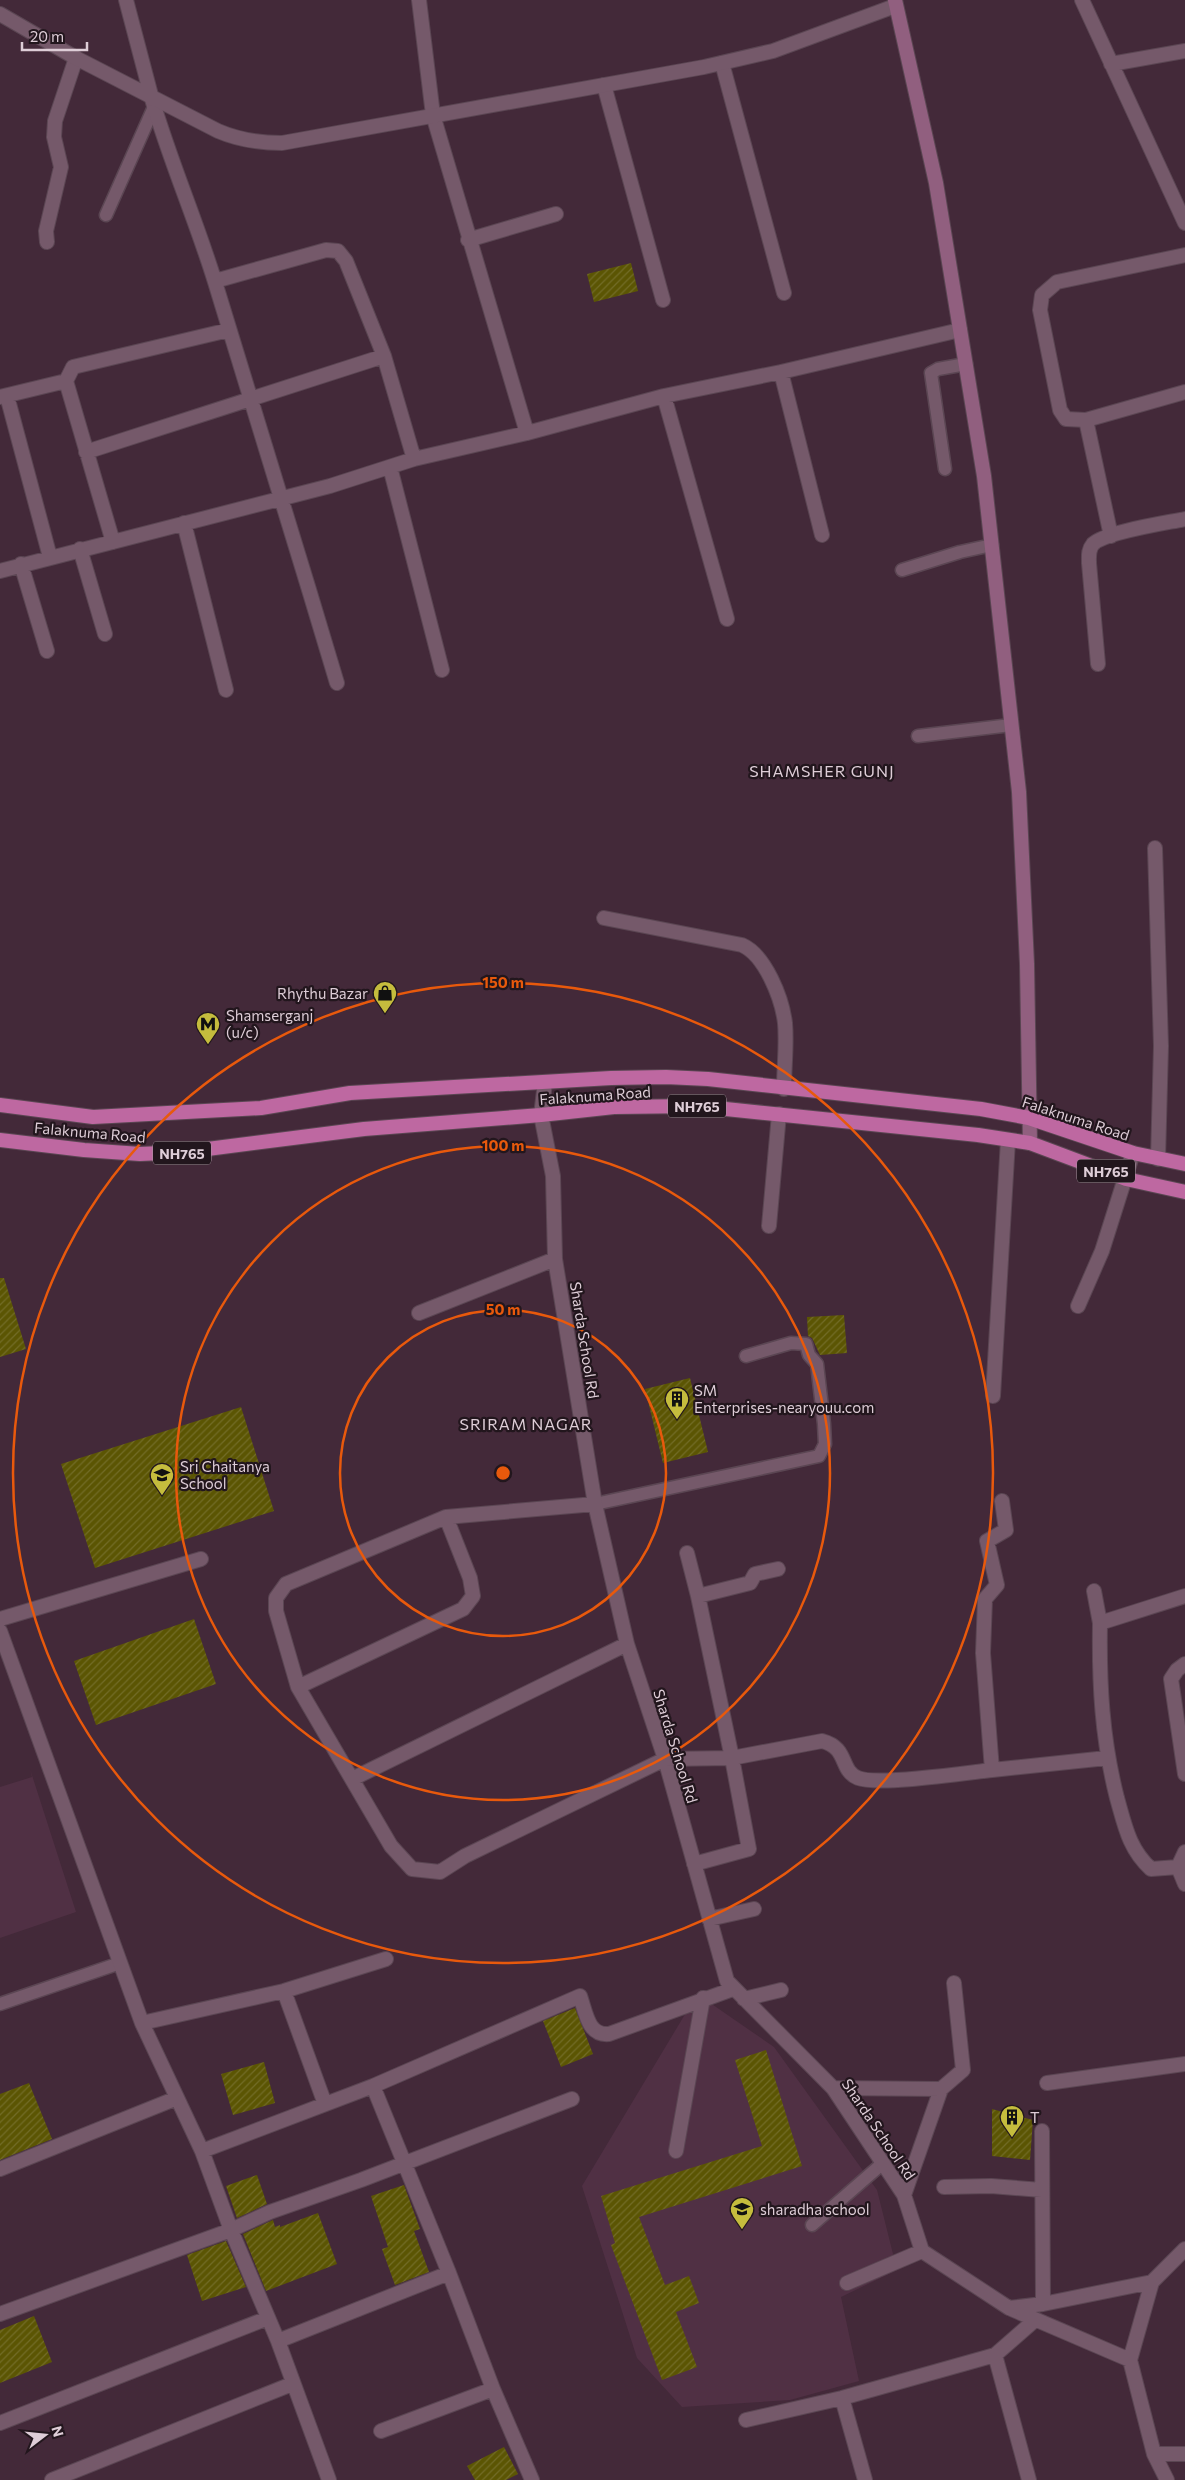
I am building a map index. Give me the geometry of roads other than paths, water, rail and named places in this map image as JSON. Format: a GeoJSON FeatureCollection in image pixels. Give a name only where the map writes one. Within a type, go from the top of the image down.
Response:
{"type":"FeatureCollection","features":[{"type":"Feature","properties":{"kind":"highway","name":"Falaknuma Road"},"geometry":{"type":"LineString","coordinates":[[0,1105],[93,1116],[261,1108],[350,1093],[666,1077],[708,1079],[784,1089],[981,1109],[1029,1118],[1133,1153],[1185,1164]]}},
{"type":"Feature","properties":{"kind":"highway","name":"Falaknuma Road"},"geometry":{"type":"LineString","coordinates":[[0,1140],[84,1150],[140,1154],[184,1152],[364,1130],[614,1107],[697,1106],[978,1135],[1030,1143],[1126,1179],[1185,1192]]}},
{"type":"Feature","properties":{"kind":"main road"},"geometry":{"type":"LineString","coordinates":[[899,2],[936,183],[984,476],[1019,792],[1026,964],[1030,1143]]}},
{"type":"Feature","properties":{"kind":"street"},"geometry":{"type":"LineString","coordinates":[[126,0],[153,103],[215,281],[282,498],[336,683]]}},
{"type":"Feature","properties":{"kind":"street"},"geometry":{"type":"LineString","coordinates":[[419,0],[433,115],[468,240],[527,433]]}},
{"type":"Feature","properties":{"kind":"street"},"geometry":{"type":"LineString","coordinates":[[1082,0],[1184,215]]}},
{"type":"Feature","properties":{"kind":"street"},"geometry":{"type":"LineString","coordinates":[[0,14],[153,103],[237,139],[260,143],[282,143],[722,63],[773,50],[899,2]]}},
{"type":"Feature","properties":{"kind":"street"},"geometry":{"type":"LineString","coordinates":[[1111,64],[1185,51]]}},
{"type":"Feature","properties":{"kind":"street"},"geometry":{"type":"LineString","coordinates":[[47,242],[46,231],[61,167],[54,137],[55,121],[76,58]]}},
{"type":"Feature","properties":{"kind":"street"},"geometry":{"type":"LineString","coordinates":[[722,63],[784,293]]}},
{"type":"Feature","properties":{"kind":"street"},"geometry":{"type":"LineString","coordinates":[[604,85],[663,300]]}},
{"type":"Feature","properties":{"kind":"street"},"geometry":{"type":"LineString","coordinates":[[468,240],[556,214]]}},
{"type":"Feature","properties":{"kind":"street"},"geometry":{"type":"LineString","coordinates":[[215,281],[326,250],[338,251],[346,261],[384,356],[414,459]]}},
{"type":"Feature","properties":{"kind":"street"},"geometry":{"type":"LineString","coordinates":[[1185,255],[1057,282],[1042,296],[1040,310],[1060,410],[1066,419],[1086,420],[1185,392]]}},
{"type":"Feature","properties":{"kind":"street"},"geometry":{"type":"LineString","coordinates":[[114,542],[66,381],[74,367],[229,330]]}},
{"type":"Feature","properties":{"kind":"street"},"geometry":{"type":"LineString","coordinates":[[0,571],[21,564],[282,498],[414,459],[527,433],[664,396],[781,372],[960,330]]}},
{"type":"Feature","properties":{"kind":"street"},"geometry":{"type":"LineString","coordinates":[[86,452],[384,356]]}},
{"type":"Feature","properties":{"kind":"street"},"geometry":{"type":"LineString","coordinates":[[781,372],[822,535]]}},
{"type":"Feature","properties":{"kind":"street"},"geometry":{"type":"LineString","coordinates":[[50,557],[3,396],[66,381]]}},
{"type":"Feature","properties":{"kind":"street"},"geometry":{"type":"LineString","coordinates":[[664,396],[727,619]]}},
{"type":"Feature","properties":{"kind":"street"},"geometry":{"type":"LineString","coordinates":[[1086,420],[1111,536]]}},
{"type":"Feature","properties":{"kind":"street"},"geometry":{"type":"LineString","coordinates":[[390,467],[442,670]]}},
{"type":"Feature","properties":{"kind":"street"},"geometry":{"type":"LineString","coordinates":[[1098,664],[1089,552],[1097,541],[1111,536],[1185,519]]}},
{"type":"Feature","properties":{"kind":"street"},"geometry":{"type":"LineString","coordinates":[[184,523],[226,690]]}},
{"type":"Feature","properties":{"kind":"street"},"geometry":{"type":"LineString","coordinates":[[80,549],[105,634]]}},
{"type":"Feature","properties":{"kind":"street"},"geometry":{"type":"LineString","coordinates":[[21,564],[47,651]]}},
{"type":"Feature","properties":{"kind":"street"},"geometry":{"type":"LineString","coordinates":[[1155,848],[1161,1062],[1158,1159]]}},
{"type":"Feature","properties":{"kind":"street"},"geometry":{"type":"LineString","coordinates":[[604,918],[742,945],[756,954],[775,990],[785,1022],[784,1089]]}},
{"type":"Feature","properties":{"kind":"street","name":"Sharda School Rd"},"geometry":{"type":"LineString","coordinates":[[545,1083],[541,1115],[553,1176],[556,1259],[595,1504],[627,1644],[665,1759],[727,1981],[732,1989],[833,2088],[904,2195],[922,2251]]}},
{"type":"Feature","properties":{"kind":"street"},"geometry":{"type":"LineString","coordinates":[[770,1226],[780,1114]]}},
{"type":"Feature","properties":{"kind":"street"},"geometry":{"type":"LineString","coordinates":[[993,1396],[1008,1140]]}},
{"type":"Feature","properties":{"kind":"street"},"geometry":{"type":"LineString","coordinates":[[1078,1306],[1102,1252],[1133,1153]]}},
{"type":"Feature","properties":{"kind":"street"},"geometry":{"type":"LineString","coordinates":[[420,1313],[556,1259]]}},
{"type":"Feature","properties":{"kind":"street"},"geometry":{"type":"LineString","coordinates":[[992,1770],[983,1653],[984,1617],[985,1599],[997,1585],[988,1541],[1006,1530],[1002,1501]]}},
{"type":"Feature","properties":{"kind":"street"},"geometry":{"type":"LineString","coordinates":[[595,1504],[446,1517],[286,1584],[276,1598],[276,1611],[298,1688],[391,1846],[412,1869],[440,1872],[465,1856],[665,1759],[732,1758],[822,1741],[832,1744],[838,1749],[850,1772],[858,1778],[894,1780],[1107,1758]]}},
{"type":"Feature","properties":{"kind":"street"},"geometry":{"type":"LineString","coordinates":[[298,1688],[463,1609],[473,1596],[470,1578],[446,1517]]}},
{"type":"Feature","properties":{"kind":"street"},"geometry":{"type":"LineString","coordinates":[[687,1553],[698,1596],[732,1758],[749,1849],[694,1864]]}},
{"type":"Feature","properties":{"kind":"street"},"geometry":{"type":"LineString","coordinates":[[0,1620],[201,1559]]}},
{"type":"Feature","properties":{"kind":"street"},"geometry":{"type":"LineString","coordinates":[[698,1596],[750,1583],[755,1574],[778,1569]]}},
{"type":"Feature","properties":{"kind":"street"},"geometry":{"type":"LineString","coordinates":[[1094,1591],[1100,1623],[1099,1682],[1107,1758],[1128,1838],[1138,1857],[1151,1869],[1178,1868]]}},
{"type":"Feature","properties":{"kind":"street"},"geometry":{"type":"LineString","coordinates":[[1100,1623],[1185,1596]]}},
{"type":"Feature","properties":{"kind":"street"},"geometry":{"type":"LineString","coordinates":[[0,1631],[142,2023],[202,2151],[231,2230],[278,2341],[292,2384],[329,2480]]}},
{"type":"Feature","properties":{"kind":"street"},"geometry":{"type":"LineString","coordinates":[[352,1779],[627,1644]]}},
{"type":"Feature","properties":{"kind":"street"},"geometry":{"type":"LineString","coordinates":[[1185,1664],[1177,1670],[1171,1679],[1185,1774]]}},
{"type":"Feature","properties":{"kind":"street"},"geometry":{"type":"LineString","coordinates":[[1185,1852],[1178,1868],[1185,1884]]}},
{"type":"Feature","properties":{"kind":"street"},"geometry":{"type":"LineString","coordinates":[[709,1919],[754,1908]]}},
{"type":"Feature","properties":{"kind":"street"},"geometry":{"type":"LineString","coordinates":[[142,2023],[284,1991],[386,1960]]}},
{"type":"Feature","properties":{"kind":"street"},"geometry":{"type":"LineString","coordinates":[[904,2195],[941,2089],[963,2070],[954,1983]]}},
{"type":"Feature","properties":{"kind":"street"},"geometry":{"type":"LineString","coordinates":[[202,2151],[373,2086],[580,1996],[593,2030],[600,2035],[610,2034],[703,1998],[732,1989]]}},
{"type":"Feature","properties":{"kind":"street"},"geometry":{"type":"LineString","coordinates":[[744,1999],[781,1990]]}},
{"type":"Feature","properties":{"kind":"street"},"geometry":{"type":"LineString","coordinates":[[284,1991],[325,2104]]}},
{"type":"Feature","properties":{"kind":"street"},"geometry":{"type":"LineString","coordinates":[[676,2151],[703,1998]]}},
{"type":"Feature","properties":{"kind":"street"},"geometry":{"type":"LineString","coordinates":[[1047,2083],[1185,2064]]}},
{"type":"Feature","properties":{"kind":"street"},"geometry":{"type":"LineString","coordinates":[[373,2086],[493,2389],[532,2480]]}},
{"type":"Feature","properties":{"kind":"street"},"geometry":{"type":"LineString","coordinates":[[833,2088],[941,2089]]}},
{"type":"Feature","properties":{"kind":"street"},"geometry":{"type":"LineString","coordinates":[[0,2169],[177,2098]]}},
{"type":"Feature","properties":{"kind":"street"},"geometry":{"type":"LineString","coordinates":[[0,2314],[231,2230],[270,2212],[572,2099]]}},
{"type":"Feature","properties":{"kind":"street"},"geometry":{"type":"LineString","coordinates":[[1042,2131],[1043,2304]]}},
{"type":"Feature","properties":{"kind":"street"},"geometry":{"type":"LineString","coordinates":[[944,2187],[991,2186],[1042,2190]]}},
{"type":"Feature","properties":{"kind":"street"},"geometry":{"type":"LineString","coordinates":[[1167,2480],[1154,2454],[1130,2360],[1152,2282],[1185,2249]]}},
{"type":"Feature","properties":{"kind":"street"},"geometry":{"type":"LineString","coordinates":[[847,2283],[922,2251],[1009,2308],[1130,2360]]}},
{"type":"Feature","properties":{"kind":"street"},"geometry":{"type":"LineString","coordinates":[[278,2341],[449,2274]]}},
{"type":"Feature","properties":{"kind":"street"},"geometry":{"type":"LineString","coordinates":[[1009,2308],[1043,2304],[1152,2282]]}},
{"type":"Feature","properties":{"kind":"street"},"geometry":{"type":"LineString","coordinates":[[0,2423],[268,2318]]}},
{"type":"Feature","properties":{"kind":"street"},"geometry":{"type":"LineString","coordinates":[[746,2420],[842,2398],[996,2355],[1035,2320]]}},
{"type":"Feature","properties":{"kind":"street"},"geometry":{"type":"LineString","coordinates":[[996,2355],[1029,2480]]}},
{"type":"Feature","properties":{"kind":"street"},"geometry":{"type":"LineString","coordinates":[[52,2480],[292,2384]]}},
{"type":"Feature","properties":{"kind":"street"},"geometry":{"type":"LineString","coordinates":[[381,2431],[493,2389]]}},
{"type":"Feature","properties":{"kind":"street"},"geometry":{"type":"LineString","coordinates":[[842,2398],[865,2480]]}},
{"type":"Feature","properties":{"kind":"street"},"geometry":{"type":"LineString","coordinates":[[1154,2454],[1185,2454]]}},
{"type":"Feature","properties":{"kind":"lane"},"geometry":{"type":"LineString","coordinates":[[106,215],[153,103]]}},
{"type":"Feature","properties":{"kind":"lane"},"geometry":{"type":"LineString","coordinates":[[945,469],[931,373],[938,369],[966,364]]}},
{"type":"Feature","properties":{"kind":"lane"},"geometry":{"type":"LineString","coordinates":[[902,570],[960,552],[992,546]]}},
{"type":"Feature","properties":{"kind":"lane"},"geometry":{"type":"LineString","coordinates":[[918,736],[1012,725]]}},
{"type":"Feature","properties":{"kind":"lane"},"geometry":{"type":"LineString","coordinates":[[595,1504],[810,1460],[820,1456],[826,1444],[823,1416],[816,1364],[809,1356],[806,1344],[790,1343],[746,1356]]}},
{"type":"Feature","properties":{"kind":"lane"},"geometry":{"type":"LineString","coordinates":[[0,2004],[120,1963]]}},
{"type":"Feature","properties":{"kind":"lane"},"geometry":{"type":"LineString","coordinates":[[812,2225],[884,2163]]}},
{"type":"Feature","properties":{"kind":"place","name":"Rhythu Bazar"},"geometry":{"type":"Point","coordinates":[385,1014]}},
{"type":"Feature","properties":{"kind":"place","name":"Shamserganj (u/c)"},"geometry":{"type":"Point","coordinates":[208,1045]}},
{"type":"Feature","properties":{"kind":"place","name":"SM Enterprises-nearyouu.com"},"geometry":{"type":"Point","coordinates":[677,1420]}},
{"type":"Feature","properties":{"kind":"place","name":"Sri Chaitanya School"},"geometry":{"type":"Point","coordinates":[162,1496]}},
{"type":"Feature","properties":{"kind":"place","name":"T"},"geometry":{"type":"Point","coordinates":[1012,2138]}},
{"type":"Feature","properties":{"kind":"place","name":"sharadha school"},"geometry":{"type":"Point","coordinates":[742,2230]}},
{"type":"Feature","properties":{"kind":"district","name":"SHAMSHER GUNJ"},"geometry":{"type":"Point","coordinates":[822,770]}},
{"type":"Feature","properties":{"kind":"district","name":"SRIRAM NAGAR"},"geometry":{"type":"Point","coordinates":[526,1423]}}]}
